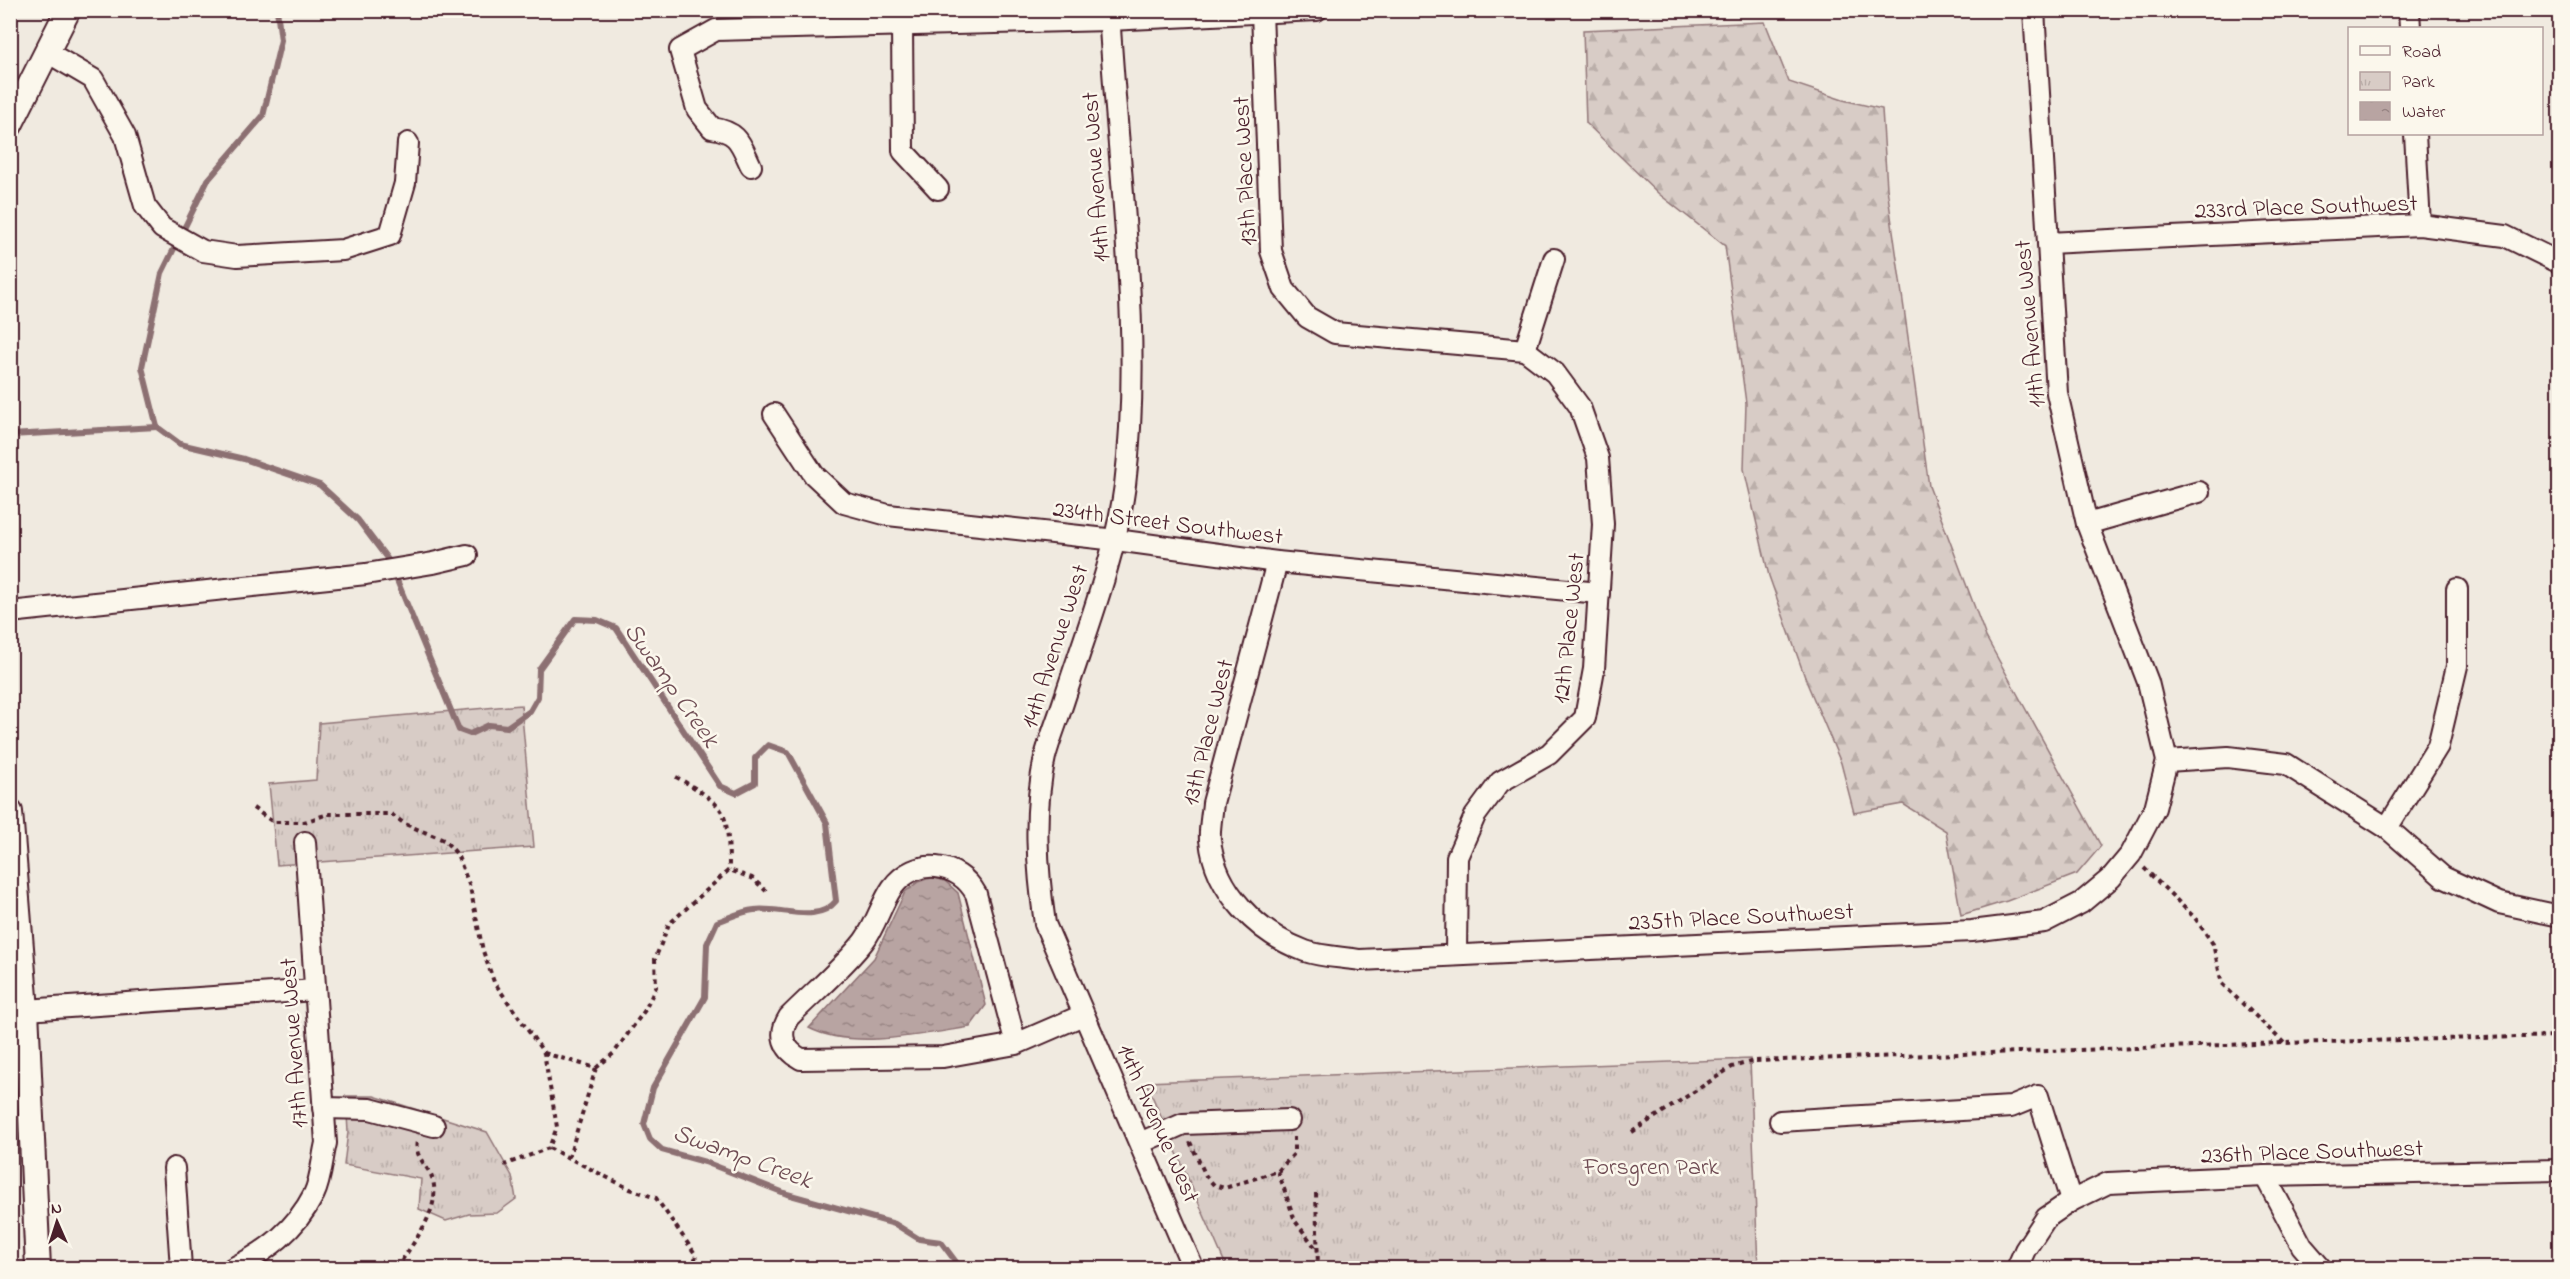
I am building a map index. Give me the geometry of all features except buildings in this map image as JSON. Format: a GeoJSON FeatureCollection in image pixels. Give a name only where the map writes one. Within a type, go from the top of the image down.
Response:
{"type":"FeatureCollection","features":[{"type":"Feature","properties":{"kind":"main road"},"geometry":{"type":"LineString","coordinates":[[10,125],[69,10]]}},
{"type":"Feature","properties":{"kind":"main road"},"geometry":{"type":"LineString","coordinates":[[10,812],[26,1010],[39,1269]]}},
{"type":"Feature","properties":{"kind":"street"},"geometry":{"type":"LineString","coordinates":[[751,166],[738,139],[727,130],[712,128],[697,109],[680,50],[716,30],[902,25],[1109,15],[1317,10]]}},
{"type":"Feature","properties":{"kind":"street","name":"11th Avenue West"},"geometry":{"type":"LineString","coordinates":[[2034,10],[2057,393],[2087,524],[2148,682],[2167,760]]}},
{"type":"Feature","properties":{"kind":"street"},"geometry":{"type":"LineString","coordinates":[[2409,10],[2410,27]]}},
{"type":"Feature","properties":{"kind":"street","name":"13th Place West"},"geometry":{"type":"LineString","coordinates":[[1262,12],[1271,251],[1284,289],[1307,317],[1335,333],[1526,350]]}},
{"type":"Feature","properties":{"kind":"street","name":"14th Avenue West"},"geometry":{"type":"LineString","coordinates":[[1109,15],[1127,269],[1131,388],[1125,484],[1116,540],[1046,757],[1038,811],[1037,864],[1045,924],[1193,1269]]}},
{"type":"Feature","properties":{"kind":"street"},"geometry":{"type":"LineString","coordinates":[[902,25],[903,151],[938,189]]}},
{"type":"Feature","properties":{"kind":"street"},"geometry":{"type":"LineString","coordinates":[[46,52],[93,79],[125,136],[145,206],[162,228],[203,251],[237,256],[343,250],[390,235],[405,183],[408,144]]}},
{"type":"Feature","properties":{"kind":"street"},"geometry":{"type":"LineString","coordinates":[[2415,135],[2420,225]]}},
{"type":"Feature","properties":{"kind":"street","name":"233rd Place Southwest"},"geometry":{"type":"LineString","coordinates":[[2048,243],[2420,225],[2505,236],[2559,263]]}},
{"type":"Feature","properties":{"kind":"street"},"geometry":{"type":"LineString","coordinates":[[1526,350],[1554,259]]}},
{"type":"Feature","properties":{"kind":"street","name":"12th Place West"},"geometry":{"type":"LineString","coordinates":[[1456,955],[1458,857],[1475,816],[1500,782],[1549,754],[1585,718],[1594,669],[1603,524],[1598,458],[1580,407],[1555,373],[1526,350]]}},
{"type":"Feature","properties":{"kind":"street","name":"234th Street Southwest"},"geometry":{"type":"LineString","coordinates":[[774,414],[814,475],[844,502],[888,515],[1116,540],[1277,562],[1599,593]]}},
{"type":"Feature","properties":{"kind":"street"},"geometry":{"type":"LineString","coordinates":[[2087,524],[2199,492]]}},
{"type":"Feature","properties":{"kind":"street"},"geometry":{"type":"LineString","coordinates":[[10,612],[366,574],[467,555]]}},
{"type":"Feature","properties":{"kind":"street","name":"13th Place West"},"geometry":{"type":"LineString","coordinates":[[1241,909],[1222,880],[1210,841],[1213,803],[1277,562]]}},
{"type":"Feature","properties":{"kind":"street"},"geometry":{"type":"LineString","coordinates":[[2387,828],[2438,746],[2457,666],[2457,589]]}},
{"type":"Feature","properties":{"kind":"street"},"geometry":{"type":"LineString","coordinates":[[2167,760],[2228,757],[2286,764],[2387,828],[2443,877],[2499,903],[2559,916]]}},
{"type":"Feature","properties":{"kind":"street","name":"235th Place Southwest"},"geometry":{"type":"LineString","coordinates":[[1241,909],[1273,934],[1306,951],[1360,960],[1972,931],[2044,922],[2081,903],[2111,878],[2131,854],[2155,808],[2167,760]]}},
{"type":"Feature","properties":{"kind":"street","name":"17th Avenue West"},"geometry":{"type":"LineString","coordinates":[[232,1269],[255,1257],[290,1231],[315,1192],[326,1143],[305,842]]}},
{"type":"Feature","properties":{"kind":"street"},"geometry":{"type":"LineString","coordinates":[[1016,1044],[976,894],[969,882],[958,872],[942,866],[924,867],[907,874],[893,887],[864,941],[789,1017],[782,1028],[784,1042],[790,1053],[801,1059],[943,1057],[1016,1044],[1083,1015]]}},
{"type":"Feature","properties":{"kind":"street"},"geometry":{"type":"LineString","coordinates":[[26,1010],[315,990]]}},
{"type":"Feature","properties":{"kind":"street"},"geometry":{"type":"LineString","coordinates":[[1780,1121],[2011,1107],[2037,1096],[2071,1201]]}},
{"type":"Feature","properties":{"kind":"street"},"geometry":{"type":"LineString","coordinates":[[323,1108],[370,1109],[428,1125]]}},
{"type":"Feature","properties":{"kind":"street"},"geometry":{"type":"LineString","coordinates":[[1140,1143],[1183,1124],[1289,1120]]}},
{"type":"Feature","properties":{"kind":"street"},"geometry":{"type":"LineString","coordinates":[[174,1168],[181,1269]]}},
{"type":"Feature","properties":{"kind":"street","name":"236th Place Southwest"},"geometry":{"type":"LineString","coordinates":[[2017,1269],[2025,1250],[2046,1218],[2071,1201],[2108,1183],[2265,1176],[2559,1170]]}},
{"type":"Feature","properties":{"kind":"street"},"geometry":{"type":"LineString","coordinates":[[2265,1176],[2302,1246],[2321,1269]]}},
{"type":"Feature","properties":{"kind":"path"},"geometry":{"type":"LineString","coordinates":[[676,777],[696,787],[722,812],[728,845],[729,870]]}},
{"type":"Feature","properties":{"kind":"path"},"geometry":{"type":"LineString","coordinates":[[253,808],[273,822],[304,822],[328,814],[391,814],[405,824],[444,840],[457,854],[470,887],[483,951],[494,982],[544,1053],[557,1126],[549,1148]]}},
{"type":"Feature","properties":{"kind":"path"},"geometry":{"type":"LineString","coordinates":[[2131,854],[2195,918],[2213,944],[2222,984],[2283,1042]]}},
{"type":"Feature","properties":{"kind":"path"},"geometry":{"type":"LineString","coordinates":[[729,870],[752,878],[766,891]]}},
{"type":"Feature","properties":{"kind":"path"},"geometry":{"type":"LineString","coordinates":[[569,1157],[596,1068],[614,1053],[645,1010],[656,987],[655,959],[669,924],[729,870]]}},
{"type":"Feature","properties":{"kind":"path"},"geometry":{"type":"LineString","coordinates":[[1632,1132],[1732,1067],[1754,1062],[2283,1042],[2559,1036]]}},
{"type":"Feature","properties":{"kind":"path"},"geometry":{"type":"LineString","coordinates":[[544,1053],[596,1068]]}},
{"type":"Feature","properties":{"kind":"path"},"geometry":{"type":"LineString","coordinates":[[1183,1124],[1197,1161],[1214,1185],[1225,1188],[1278,1171],[1294,1154],[1295,1140],[1289,1120]]}},
{"type":"Feature","properties":{"kind":"path"},"geometry":{"type":"LineString","coordinates":[[397,1269],[419,1235],[435,1193],[431,1175],[419,1159],[415,1145],[428,1125]]}},
{"type":"Feature","properties":{"kind":"path"},"geometry":{"type":"LineString","coordinates":[[504,1165],[549,1148],[630,1189],[656,1198],[696,1255],[693,1269]]}},
{"type":"Feature","properties":{"kind":"path"},"geometry":{"type":"LineString","coordinates":[[1278,1171],[1294,1221],[1318,1251]]}},
{"type":"Feature","properties":{"kind":"path"},"geometry":{"type":"LineString","coordinates":[[1316,1193],[1318,1269]]}},
{"type":"Feature","properties":{"kind":"green space"},"geometry":{"type":"Polygon","coordinates":[[[1765,22],[1789,82],[1843,100],[1882,109],[1887,188],[1929,486],[1986,637],[2101,846],[2077,874],[2007,901],[1961,915],[1946,831],[1903,804],[1854,813],[1841,763],[1807,683],[1769,576],[1744,469],[1746,403],[1725,246],[1659,194],[1586,123],[1583,30],[1765,22]]]}},
{"type":"Feature","properties":{"kind":"green space"},"geometry":{"type":"Polygon","coordinates":[[[521,705],[534,847],[277,865],[269,784],[316,780],[319,723],[521,705]]]}},
{"type":"Feature","properties":{"kind":"green space","name":"Forsgren Park"},"geometry":{"type":"Polygon","coordinates":[[[1750,1059],[1758,1268],[1227,1268],[1146,1082],[1750,1059]]]}},
{"type":"Feature","properties":{"kind":"green space"},"geometry":{"type":"Polygon","coordinates":[[[346,1096],[374,1096],[487,1132],[512,1176],[516,1199],[497,1213],[469,1214],[446,1221],[419,1209],[421,1179],[344,1165],[348,1132],[346,1096]]]}},
{"type":"Feature","properties":{"kind":"water"},"geometry":{"type":"Polygon","coordinates":[[[932,877],[945,881],[958,893],[986,1005],[970,1027],[910,1036],[866,1039],[826,1035],[809,1028],[874,958],[905,892],[918,882],[932,877]]]}},
{"type":"Feature","properties":{"kind":"waterway","name":"Swamp Creek"},"geometry":{"type":"LineString","coordinates":[[277,10],[281,40],[263,116],[208,180],[162,273],[142,367],[157,427],[180,444],[244,459],[320,485],[358,520],[389,561],[459,730],[470,734],[489,725],[507,727],[530,711],[538,697],[539,669],[575,619],[597,620],[616,628],[720,786],[736,793],[755,783],[755,758],[768,745],[788,752],[827,823],[836,901],[819,912],[798,913],[764,909],[740,913],[717,922],[707,944],[705,997],[653,1088],[644,1124],[650,1139],[662,1150],[705,1162],[787,1194],[895,1224],[919,1239],[941,1242],[959,1266],[958,1268]]}},
{"type":"Feature","properties":{"kind":"waterway"},"geometry":{"type":"LineString","coordinates":[[10,435],[157,427]]}}]}
